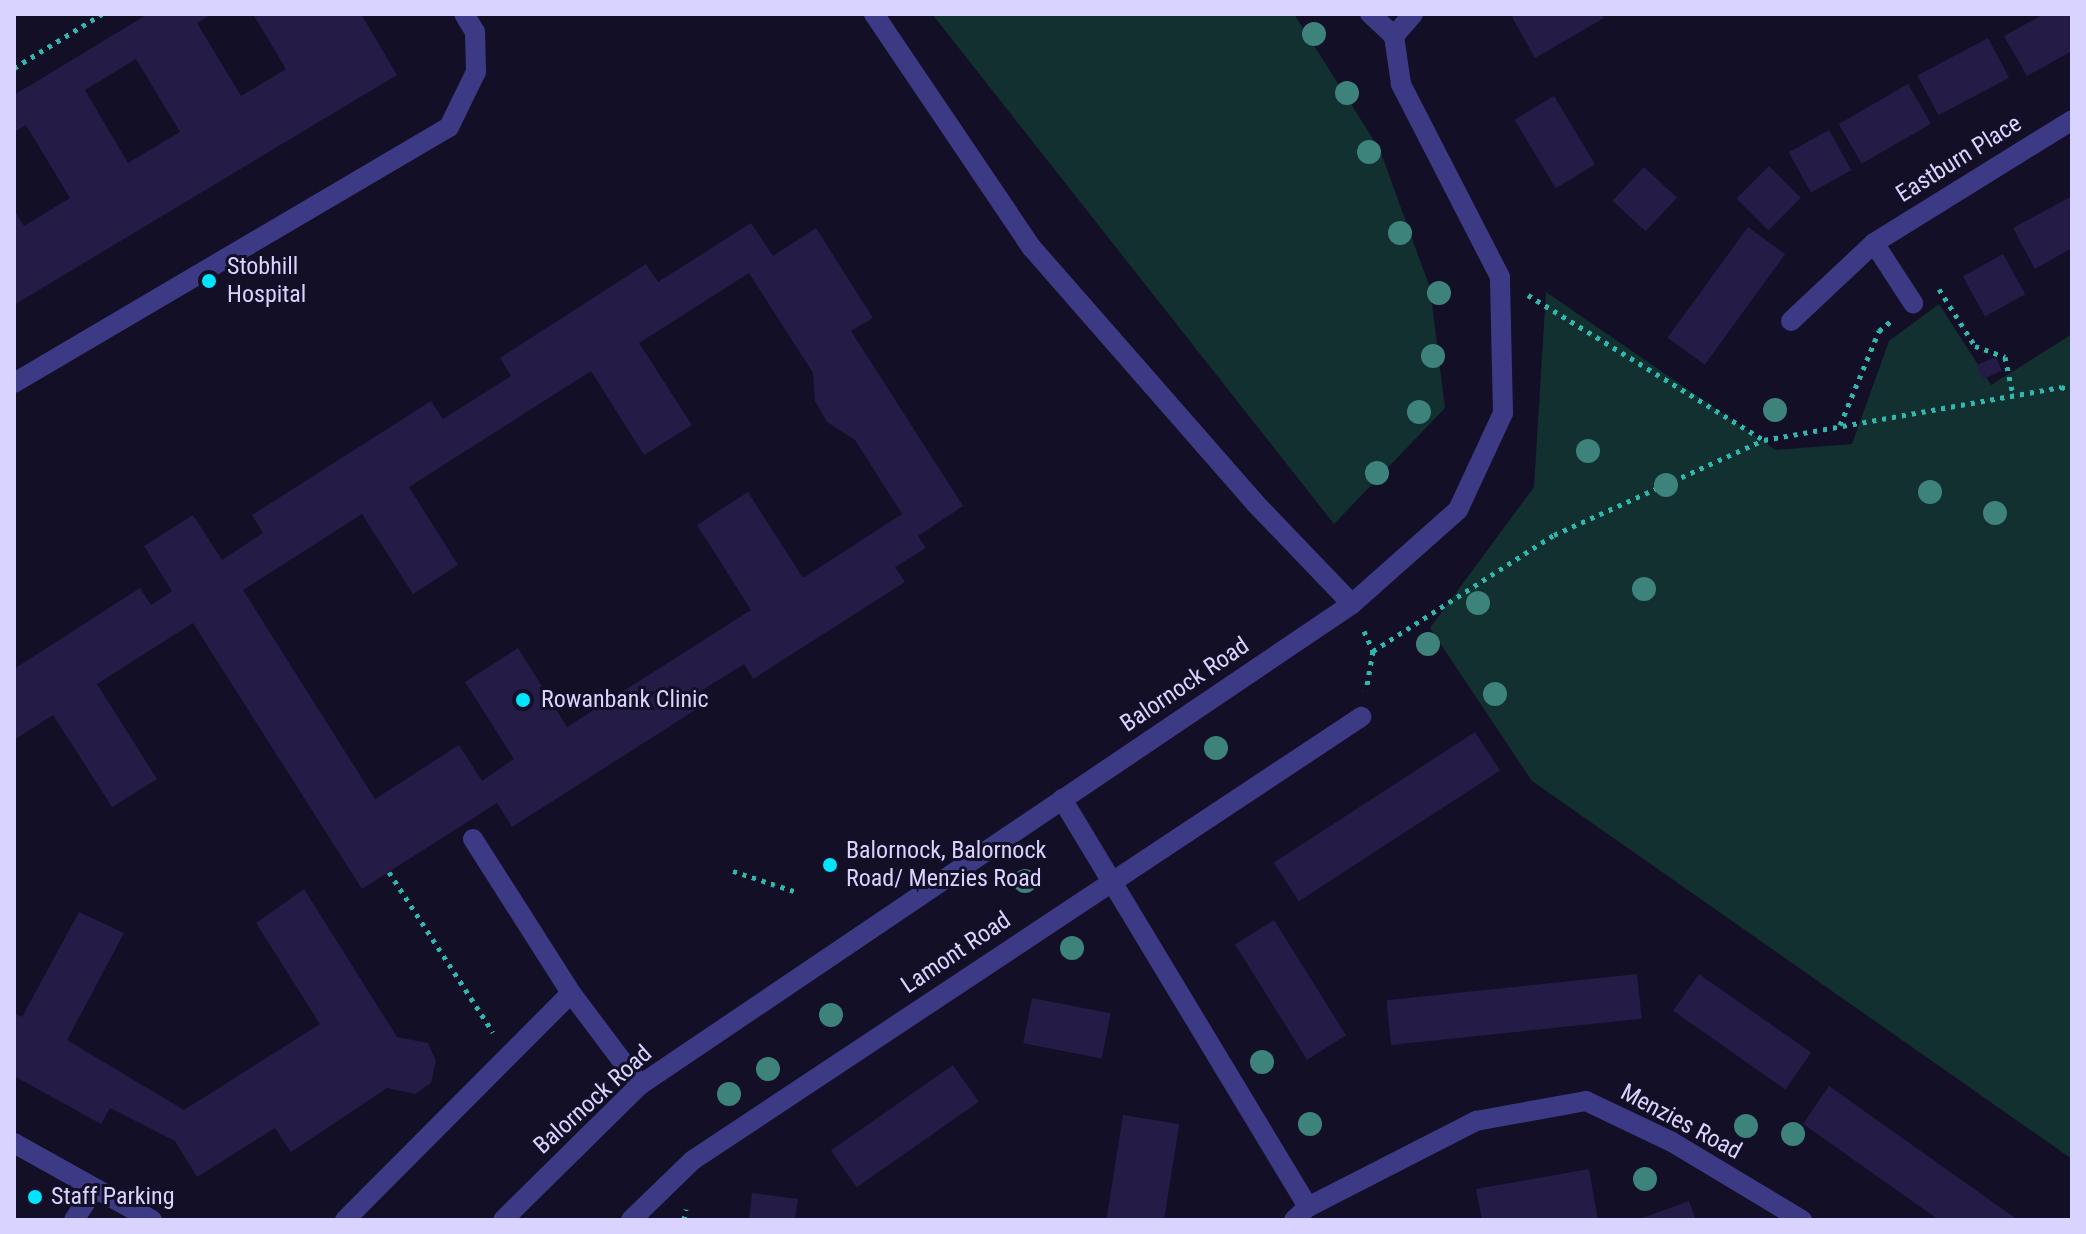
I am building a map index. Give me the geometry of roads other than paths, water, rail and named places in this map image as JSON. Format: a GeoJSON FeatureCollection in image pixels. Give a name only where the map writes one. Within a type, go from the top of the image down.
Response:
{"type":"FeatureCollection","features":[{"type":"Feature","properties":{"kind":"street"},"geometry":{"type":"LineString","coordinates":[[14,383],[449,127],[476,72],[475,32],[464,14]]}},
{"type":"Feature","properties":{"kind":"street"},"geometry":{"type":"LineString","coordinates":[[874,14],[1032,248],[1255,503],[1352,604]]}},
{"type":"Feature","properties":{"kind":"street"},"geometry":{"type":"LineString","coordinates":[[1370,14],[1394,36],[1413,14]]}},
{"type":"Feature","properties":{"kind":"street","name":"Balornock Road"},"geometry":{"type":"LineString","coordinates":[[503,1220],[640,1085],[1352,604],[1458,510],[1503,413],[1500,277],[1401,84],[1394,36]]}},
{"type":"Feature","properties":{"kind":"street","name":"Eastburn Place"},"geometry":{"type":"LineString","coordinates":[[1791,321],[1874,243],[2072,120]]}},
{"type":"Feature","properties":{"kind":"street"},"geometry":{"type":"LineString","coordinates":[[1874,243],[1913,303]]}},
{"type":"Feature","properties":{"kind":"street","name":"Lamont Road"},"geometry":{"type":"LineString","coordinates":[[631,1220],[693,1160],[1361,717]]}},
{"type":"Feature","properties":{"kind":"street","name":"Menzies Road"},"geometry":{"type":"LineString","coordinates":[[1062,799],[1112,880],[1301,1213],[1476,1121],[1586,1101],[1672,1142],[1802,1220]]}},
{"type":"Feature","properties":{"kind":"street"},"geometry":{"type":"LineString","coordinates":[[473,839],[571,993],[640,1085]]}},
{"type":"Feature","properties":{"kind":"street"},"geometry":{"type":"LineString","coordinates":[[345,1220],[571,993]]}},
{"type":"Feature","properties":{"kind":"street"},"geometry":{"type":"LineString","coordinates":[[14,1143],[152,1220]]}},
{"type":"Feature","properties":{"kind":"street"},"geometry":{"type":"LineString","coordinates":[[74,1220],[95,1188]]}},
{"type":"Feature","properties":{"kind":"place","name":"Stobhill Hospital"},"geometry":{"type":"Point","coordinates":[209,281]}},
{"type":"Feature","properties":{"kind":"place","name":"Rowanbank Clinic"},"geometry":{"type":"Point","coordinates":[523,700]}},
{"type":"Feature","properties":{"kind":"place","name":"Balornock, Balornock Road/ Menzies Road"},"geometry":{"type":"Point","coordinates":[830,865]}},
{"type":"Feature","properties":{"kind":"place","name":"Staff Parking"},"geometry":{"type":"Point","coordinates":[35,1197]}}]}
